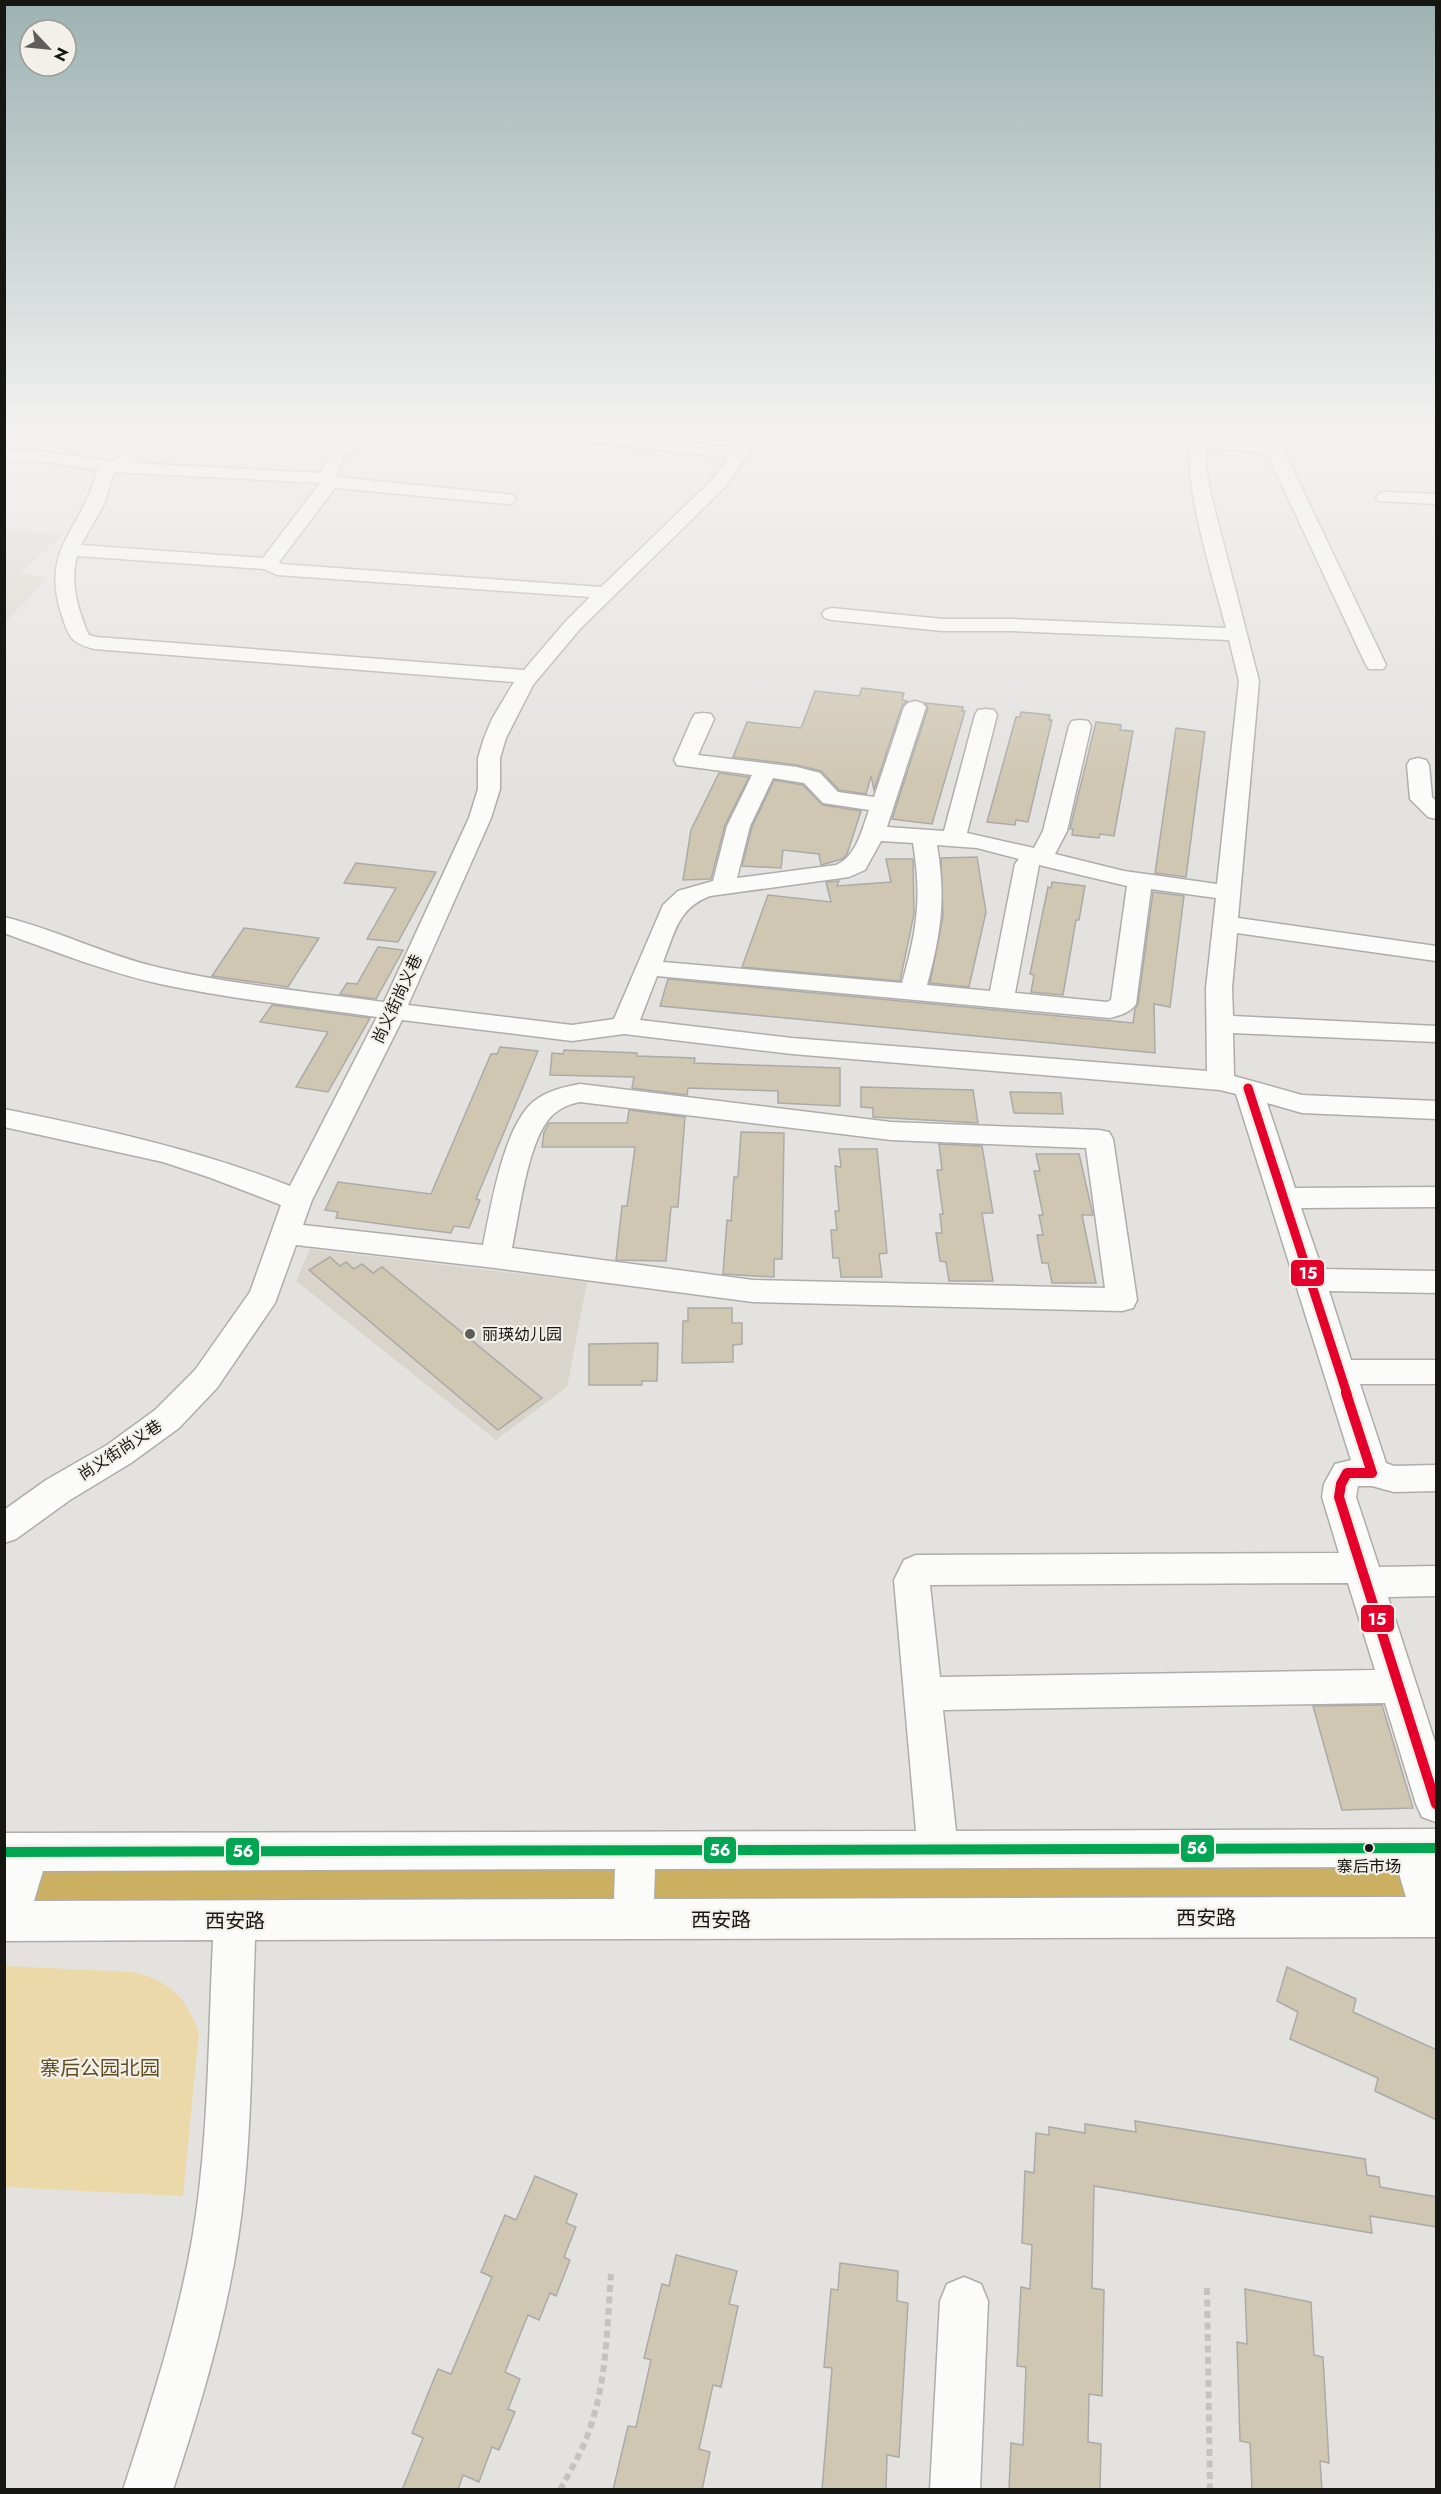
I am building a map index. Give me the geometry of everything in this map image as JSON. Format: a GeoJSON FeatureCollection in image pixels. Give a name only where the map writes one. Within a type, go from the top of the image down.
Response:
{"type":"FeatureCollection","features":[{"type":"Feature","properties":{"kind":"street"},"geometry":{"type":"LineString","coordinates":[[68,552],[64,566],[63,590],[78,635],[85,641],[528,677]]}},
{"type":"Feature","properties":{"kind":"street"},"geometry":{"type":"LineString","coordinates":[[103,552],[268,564],[277,569],[350,576],[608,593]]}},
{"type":"Feature","properties":{"kind":"street"},"geometry":{"type":"LineString","coordinates":[[268,564],[276,552]]}},
{"type":"Feature","properties":{"kind":"street","name":"尚义街尚义巷"},"geometry":{"type":"LineString","coordinates":[[4,1529],[58,1490],[144,1438],[188,1399],[206,1379],[264,1295],[297,1200],[392,1011],[480,818],[489,789],[489,758],[495,738],[512,701],[554,645],[649,552]]}},
{"type":"Feature","properties":{"kind":"street"},"geometry":{"type":"LineString","coordinates":[[1216,552],[1249,681],[1219,988],[1220,1024],[1235,1084],[1283,1198],[1372,1473]]}},
{"type":"Feature","properties":{"kind":"street"},"geometry":{"type":"LineString","coordinates":[[1323,552],[1376,665]]}},
{"type":"Feature","properties":{"kind":"street"},"geometry":{"type":"LineString","coordinates":[[832,614],[943,625],[1013,625],[1237,634]]}},
{"type":"Feature","properties":{"kind":"street"},"geometry":{"type":"LineString","coordinates":[[624,1026],[672,910],[680,901],[696,892],[841,872],[857,865],[873,833],[915,707]]}},
{"type":"Feature","properties":{"kind":"street"},"geometry":{"type":"LineString","coordinates":[[954,838],[986,715]]}},
{"type":"Feature","properties":{"kind":"street"},"geometry":{"type":"LineString","coordinates":[[703,719],[685,760],[812,778],[831,798],[882,805]]}},
{"type":"Feature","properties":{"kind":"street"},"geometry":{"type":"LineString","coordinates":[[1001,1000],[1027,864],[1037,857],[1055,831],[1080,726]]}},
{"type":"Feature","properties":{"kind":"street"},"geometry":{"type":"LineString","coordinates":[[1418,765],[1421,799],[1437,812]]}},
{"type":"Feature","properties":{"kind":"street"},"geometry":{"type":"LineString","coordinates":[[724,887],[729,855],[738,824],[766,770]]}},
{"type":"Feature","properties":{"kind":"street"},"geometry":{"type":"LineString","coordinates":[[873,833],[977,841],[1140,880],[1228,892]]}},
{"type":"Feature","properties":{"kind":"street"},"geometry":{"type":"LineString","coordinates":[[912,992],[928,936],[931,912],[931,885],[924,837]]}},
{"type":"Feature","properties":{"kind":"street"},"geometry":{"type":"LineString","coordinates":[[648,968],[1110,1010],[1123,1004],[1140,880]]}},
{"type":"Feature","properties":{"kind":"street"},"geometry":{"type":"LineString","coordinates":[[4,924],[104,962],[161,976],[220,987],[392,1011],[573,1033],[624,1026],[792,1046],[1235,1084],[1302,1104],[1437,1110]]}},
{"type":"Feature","properties":{"kind":"street"},"geometry":{"type":"LineString","coordinates":[[1225,924],[1437,953]]}},
{"type":"Feature","properties":{"kind":"street"},"geometry":{"type":"LineString","coordinates":[[1220,1024],[1437,1034]]}},
{"type":"Feature","properties":{"kind":"street"},"geometry":{"type":"LineString","coordinates":[[285,1233],[495,1257],[753,1291],[1122,1300],[1099,1139],[891,1131],[580,1093],[559,1099],[536,1116],[523,1143],[495,1257]]}},
{"type":"Feature","properties":{"kind":"street"},"geometry":{"type":"LineString","coordinates":[[4,1118],[182,1158],[297,1200]]}},
{"type":"Feature","properties":{"kind":"street"},"geometry":{"type":"LineString","coordinates":[[1283,1198],[1437,1197]]}},
{"type":"Feature","properties":{"kind":"street"},"geometry":{"type":"LineString","coordinates":[[1310,1280],[1437,1282]]}},
{"type":"Feature","properties":{"kind":"street"},"geometry":{"type":"LineString","coordinates":[[1339,1372],[1437,1372]]}},
{"type":"Feature","properties":{"kind":"street"},"geometry":{"type":"LineString","coordinates":[[1437,1478],[1394,1479],[1372,1473],[1347,1473],[1341,1484],[1339,1497],[1437,1804]]}},
{"type":"Feature","properties":{"kind":"street"},"geometry":{"type":"LineString","coordinates":[[938,1850],[912,1580],[916,1570],[1364,1575],[1437,1581]]}},
{"type":"Feature","properties":{"kind":"street"},"geometry":{"type":"LineString","coordinates":[[922,1694],[1399,1686]]}},
{"type":"Feature","properties":{"kind":"street","name":"西安路"},"geometry":{"type":"LineString","coordinates":[[14,1886],[635,1856],[938,1850],[1420,1851]]}},
{"type":"Feature","properties":{"kind":"street"},"geometry":{"type":"LineString","coordinates":[[1420,1851],[1433,1913]]}},
{"type":"Feature","properties":{"kind":"street"},"geometry":{"type":"LineString","coordinates":[[633,1914],[635,1856]]}},
{"type":"Feature","properties":{"kind":"street","name":"西安路"},"geometry":{"type":"LineString","coordinates":[[14,1886],[235,1921],[633,1914],[1433,1913]]}},
{"type":"Feature","properties":{"kind":"street"},"geometry":{"type":"LineString","coordinates":[[148,2490],[180,2392],[200,2314],[215,2240],[224,2169],[235,1921]]}},
{"type":"Feature","properties":{"kind":"street"},"geometry":{"type":"LineString","coordinates":[[955,2490],[964,2301]]}},
{"type":"Feature","properties":{"kind":"path"},"geometry":{"type":"LineString","coordinates":[[560,2490],[585,2443],[598,2401],[611,2274]]}},
{"type":"Feature","properties":{"kind":"path"},"geometry":{"type":"LineString","coordinates":[[1207,2288],[1210,2490]]}},
{"type":"Feature","properties":{"kind":"shaded area"},"geometry":{"type":"Polygon","coordinates":[[[5,552],[43,552],[20,574],[48,577],[5,623],[5,552]]]}},
{"type":"Feature","properties":{"kind":"shaded area","name":"丽瑛幼儿园"},"geometry":{"type":"Polygon","coordinates":[[[310,1249],[587,1282],[567,1387],[496,1440],[296,1281],[310,1249]]]}},
{"type":"Feature","properties":{"kind":"shaded area"},"geometry":{"type":"Polygon","coordinates":[[[1436,1860],[1436,1898],[463,1907],[5,1907],[5,1869],[467,1869],[1436,1860]]]}},
{"type":"Feature","properties":{"kind":"green space","name":"寨后公园北园"},"geometry":{"type":"Polygon","coordinates":[[[4,1966],[134,1972],[167,1986],[182,2000],[199,2032],[183,2196],[5,2187],[4,1966]]]}},
{"type":"Feature","properties":{"kind":"building"},"geometry":{"type":"Polygon","coordinates":[[[862,688],[904,693],[902,700],[907,701],[902,706],[874,790],[871,776],[866,794],[839,790],[821,771],[797,765],[733,757],[747,722],[801,728],[815,691],[859,696],[862,688]]]}},
{"type":"Feature","properties":{"kind":"building"},"geometry":{"type":"Polygon","coordinates":[[[925,703],[963,707],[962,711],[965,711],[932,824],[892,819],[928,708],[925,703]]]}},
{"type":"Feature","properties":{"kind":"building"},"geometry":{"type":"Polygon","coordinates":[[[1021,712],[1050,715],[1049,720],[1052,720],[1028,822],[1016,820],[1015,825],[987,822],[1016,717],[1020,717],[1021,712]]]}},
{"type":"Feature","properties":{"kind":"building"},"geometry":{"type":"Polygon","coordinates":[[[1096,722],[1121,725],[1120,730],[1133,731],[1114,836],[1100,834],[1099,838],[1072,835],[1073,829],[1070,829],[1096,722]]]}},
{"type":"Feature","properties":{"kind":"building"},"geometry":{"type":"Polygon","coordinates":[[[1176,728],[1205,732],[1186,877],[1155,873],[1176,728]]]}},
{"type":"Feature","properties":{"kind":"building"},"geometry":{"type":"Polygon","coordinates":[[[719,773],[749,777],[725,825],[711,879],[683,880],[691,830],[719,773]]]}},
{"type":"Feature","properties":{"kind":"building"},"geometry":{"type":"Polygon","coordinates":[[[774,780],[803,785],[823,805],[861,811],[847,854],[842,859],[821,865],[819,854],[783,850],[781,868],[742,866],[752,827],[774,780]]]}},
{"type":"Feature","properties":{"kind":"building"},"geometry":{"type":"Polygon","coordinates":[[[977,857],[986,912],[969,987],[930,983],[943,916],[941,858],[977,857]]]}},
{"type":"Feature","properties":{"kind":"building"},"geometry":{"type":"Polygon","coordinates":[[[886,859],[913,859],[914,914],[900,981],[742,967],[768,895],[831,902],[826,882],[839,881],[837,886],[891,882],[886,859]]]}},
{"type":"Feature","properties":{"kind":"building"},"geometry":{"type":"Polygon","coordinates":[[[356,863],[436,872],[398,942],[367,939],[396,888],[344,883],[356,863]]]}},
{"type":"Feature","properties":{"kind":"building"},"geometry":{"type":"Polygon","coordinates":[[[1052,882],[1085,886],[1079,920],[1076,920],[1063,995],[1031,992],[1034,975],[1030,974],[1048,887],[1051,888],[1052,882]]]}},
{"type":"Feature","properties":{"kind":"building"},"geometry":{"type":"Polygon","coordinates":[[[1153,892],[1184,896],[1170,1007],[1154,1004],[1155,1053],[660,1006],[668,979],[1133,1023],[1138,1004],[1153,892]]]}},
{"type":"Feature","properties":{"kind":"building"},"geometry":{"type":"Polygon","coordinates":[[[244,928],[319,938],[288,987],[212,976],[244,928]]]}},
{"type":"Feature","properties":{"kind":"building"},"geometry":{"type":"Polygon","coordinates":[[[378,947],[403,950],[376,999],[340,994],[347,983],[357,984],[378,947]]]}},
{"type":"Feature","properties":{"kind":"building"},"geometry":{"type":"Polygon","coordinates":[[[272,1005],[370,1018],[328,1092],[296,1087],[328,1032],[260,1022],[272,1005]]]}},
{"type":"Feature","properties":{"kind":"building"},"geometry":{"type":"Polygon","coordinates":[[[500,1047],[538,1051],[476,1199],[480,1200],[469,1228],[454,1226],[451,1233],[336,1218],[338,1212],[325,1210],[338,1182],[431,1194],[491,1054],[497,1054],[500,1047]]]}},
{"type":"Feature","properties":{"kind":"building"},"geometry":{"type":"Polygon","coordinates":[[[564,1050],[695,1058],[694,1063],[840,1068],[840,1106],[778,1103],[778,1091],[688,1088],[687,1095],[632,1088],[634,1077],[550,1075],[552,1053],[563,1054],[564,1050]]]}},
{"type":"Feature","properties":{"kind":"building"},"geometry":{"type":"Polygon","coordinates":[[[861,1087],[973,1090],[978,1123],[873,1117],[873,1108],[861,1107],[861,1087]]]}},
{"type":"Feature","properties":{"kind":"building"},"geometry":{"type":"Polygon","coordinates":[[[1010,1092],[1061,1093],[1063,1114],[1014,1113],[1010,1092]]]}},
{"type":"Feature","properties":{"kind":"building"},"geometry":{"type":"Polygon","coordinates":[[[629,1110],[685,1117],[678,1207],[671,1207],[666,1261],[616,1260],[622,1206],[627,1206],[635,1147],[542,1147],[544,1132],[549,1123],[627,1123],[629,1110]]]}},
{"type":"Feature","properties":{"kind":"building"},"geometry":{"type":"Polygon","coordinates":[[[741,1132],[784,1133],[782,1259],[774,1259],[774,1277],[723,1274],[727,1220],[731,1221],[734,1177],[738,1177],[741,1132]]]}},
{"type":"Feature","properties":{"kind":"building"},"geometry":{"type":"Polygon","coordinates":[[[939,1144],[982,1146],[993,1213],[982,1213],[993,1281],[949,1281],[946,1262],[940,1261],[936,1233],[942,1233],[940,1214],[943,1214],[937,1170],[942,1170],[939,1144]]]}},
{"type":"Feature","properties":{"kind":"building"},"geometry":{"type":"Polygon","coordinates":[[[839,1149],[877,1149],[887,1253],[879,1254],[882,1277],[841,1277],[839,1258],[833,1258],[831,1230],[837,1230],[835,1211],[839,1211],[835,1166],[841,1167],[839,1149]]]}},
{"type":"Feature","properties":{"kind":"building"},"geometry":{"type":"Polygon","coordinates":[[[1036,1154],[1079,1154],[1093,1215],[1082,1215],[1096,1283],[1052,1283],[1048,1263],[1042,1263],[1037,1235],[1043,1235],[1039,1215],[1043,1215],[1034,1171],[1040,1171],[1036,1154]]]}},
{"type":"Feature","properties":{"kind":"building"},"geometry":{"type":"Polygon","coordinates":[[[330,1257],[340,1266],[346,1262],[354,1269],[362,1264],[373,1273],[382,1267],[542,1398],[498,1430],[309,1270],[330,1257]]]}},
{"type":"Feature","properties":{"kind":"building"},"geometry":{"type":"Polygon","coordinates":[[[688,1308],[732,1308],[732,1323],[742,1323],[742,1344],[733,1345],[733,1362],[682,1363],[683,1321],[688,1321],[688,1308]]]}},
{"type":"Feature","properties":{"kind":"building"},"geometry":{"type":"Polygon","coordinates":[[[658,1343],[657,1381],[642,1381],[642,1385],[589,1385],[589,1344],[658,1343]]]}},
{"type":"Feature","properties":{"kind":"building"},"geometry":{"type":"Polygon","coordinates":[[[1382,1705],[1413,1808],[1342,1810],[1313,1706],[1382,1705]]]}},
{"type":"Feature","properties":{"kind":"building"},"geometry":{"type":"Polygon","coordinates":[[[1287,1967],[1356,1999],[1353,2012],[1437,2050],[1437,2120],[1375,2091],[1378,2078],[1290,2039],[1298,2012],[1277,2001],[1287,1967]]]}},
{"type":"Feature","properties":{"kind":"building"},"geometry":{"type":"Polygon","coordinates":[[[1135,2121],[1365,2159],[1367,2175],[1379,2177],[1380,2187],[1437,2197],[1437,2227],[1370,2216],[1372,2233],[1094,2186],[1092,2288],[1104,2290],[1102,2396],[1089,2394],[1088,2442],[1101,2444],[1100,2490],[1009,2490],[1011,2443],[1023,2445],[1026,2367],[1017,2366],[1021,2287],[1030,2289],[1032,2245],[1022,2243],[1025,2171],[1034,2173],[1036,2133],[1049,2135],[1049,2127],[1085,2133],[1085,2124],[1136,2132],[1135,2121]]]}},
{"type":"Feature","properties":{"kind":"building"},"geometry":{"type":"Polygon","coordinates":[[[535,2176],[577,2194],[566,2223],[576,2227],[564,2257],[570,2260],[556,2296],[550,2293],[539,2320],[528,2315],[505,2372],[520,2379],[508,2409],[515,2412],[499,2450],[492,2447],[479,2482],[463,2475],[458,2490],[402,2490],[423,2438],[412,2433],[438,2369],[451,2374],[492,2277],[481,2272],[505,2215],[516,2220],[535,2176]]]}},
{"type":"Feature","properties":{"kind":"building"},"geometry":{"type":"Polygon","coordinates":[[[676,2255],[737,2271],[729,2304],[738,2306],[721,2387],[713,2385],[699,2449],[710,2452],[702,2490],[613,2490],[628,2426],[636,2427],[651,2360],[644,2358],[662,2284],[669,2286],[676,2255]]]}},
{"type":"Feature","properties":{"kind":"building"},"geometry":{"type":"Polygon","coordinates":[[[840,2263],[898,2271],[897,2301],[908,2303],[899,2457],[887,2455],[886,2490],[822,2490],[832,2368],[824,2367],[831,2289],[838,2290],[840,2263]]]}},
{"type":"Feature","properties":{"kind":"building"},"geometry":{"type":"Polygon","coordinates":[[[1245,2289],[1311,2302],[1314,2355],[1323,2357],[1329,2463],[1320,2461],[1322,2490],[1252,2490],[1250,2443],[1240,2441],[1237,2342],[1247,2344],[1245,2289]]]}},
{"type":"Feature","properties":{"kind":"transit line","name":"15"},"geometry":{"type":"LineString","coordinates":[[1248,1088],[1372,1473],[1347,1473],[1341,1484],[1339,1497],[1436,1804]]}},
{"type":"Feature","properties":{"kind":"transit line","name":"56"},"geometry":{"type":"LineString","coordinates":[[4,1852],[1436,1848]]}},
{"type":"Feature","properties":{"kind":"place","name":"丽瑛幼儿园"},"geometry":{"type":"Point","coordinates":[470,1334]}},
{"type":"Feature","properties":{"kind":"place","name":"寨后市场"},"geometry":{"type":"Point","coordinates":[1369,1848]}}]}
